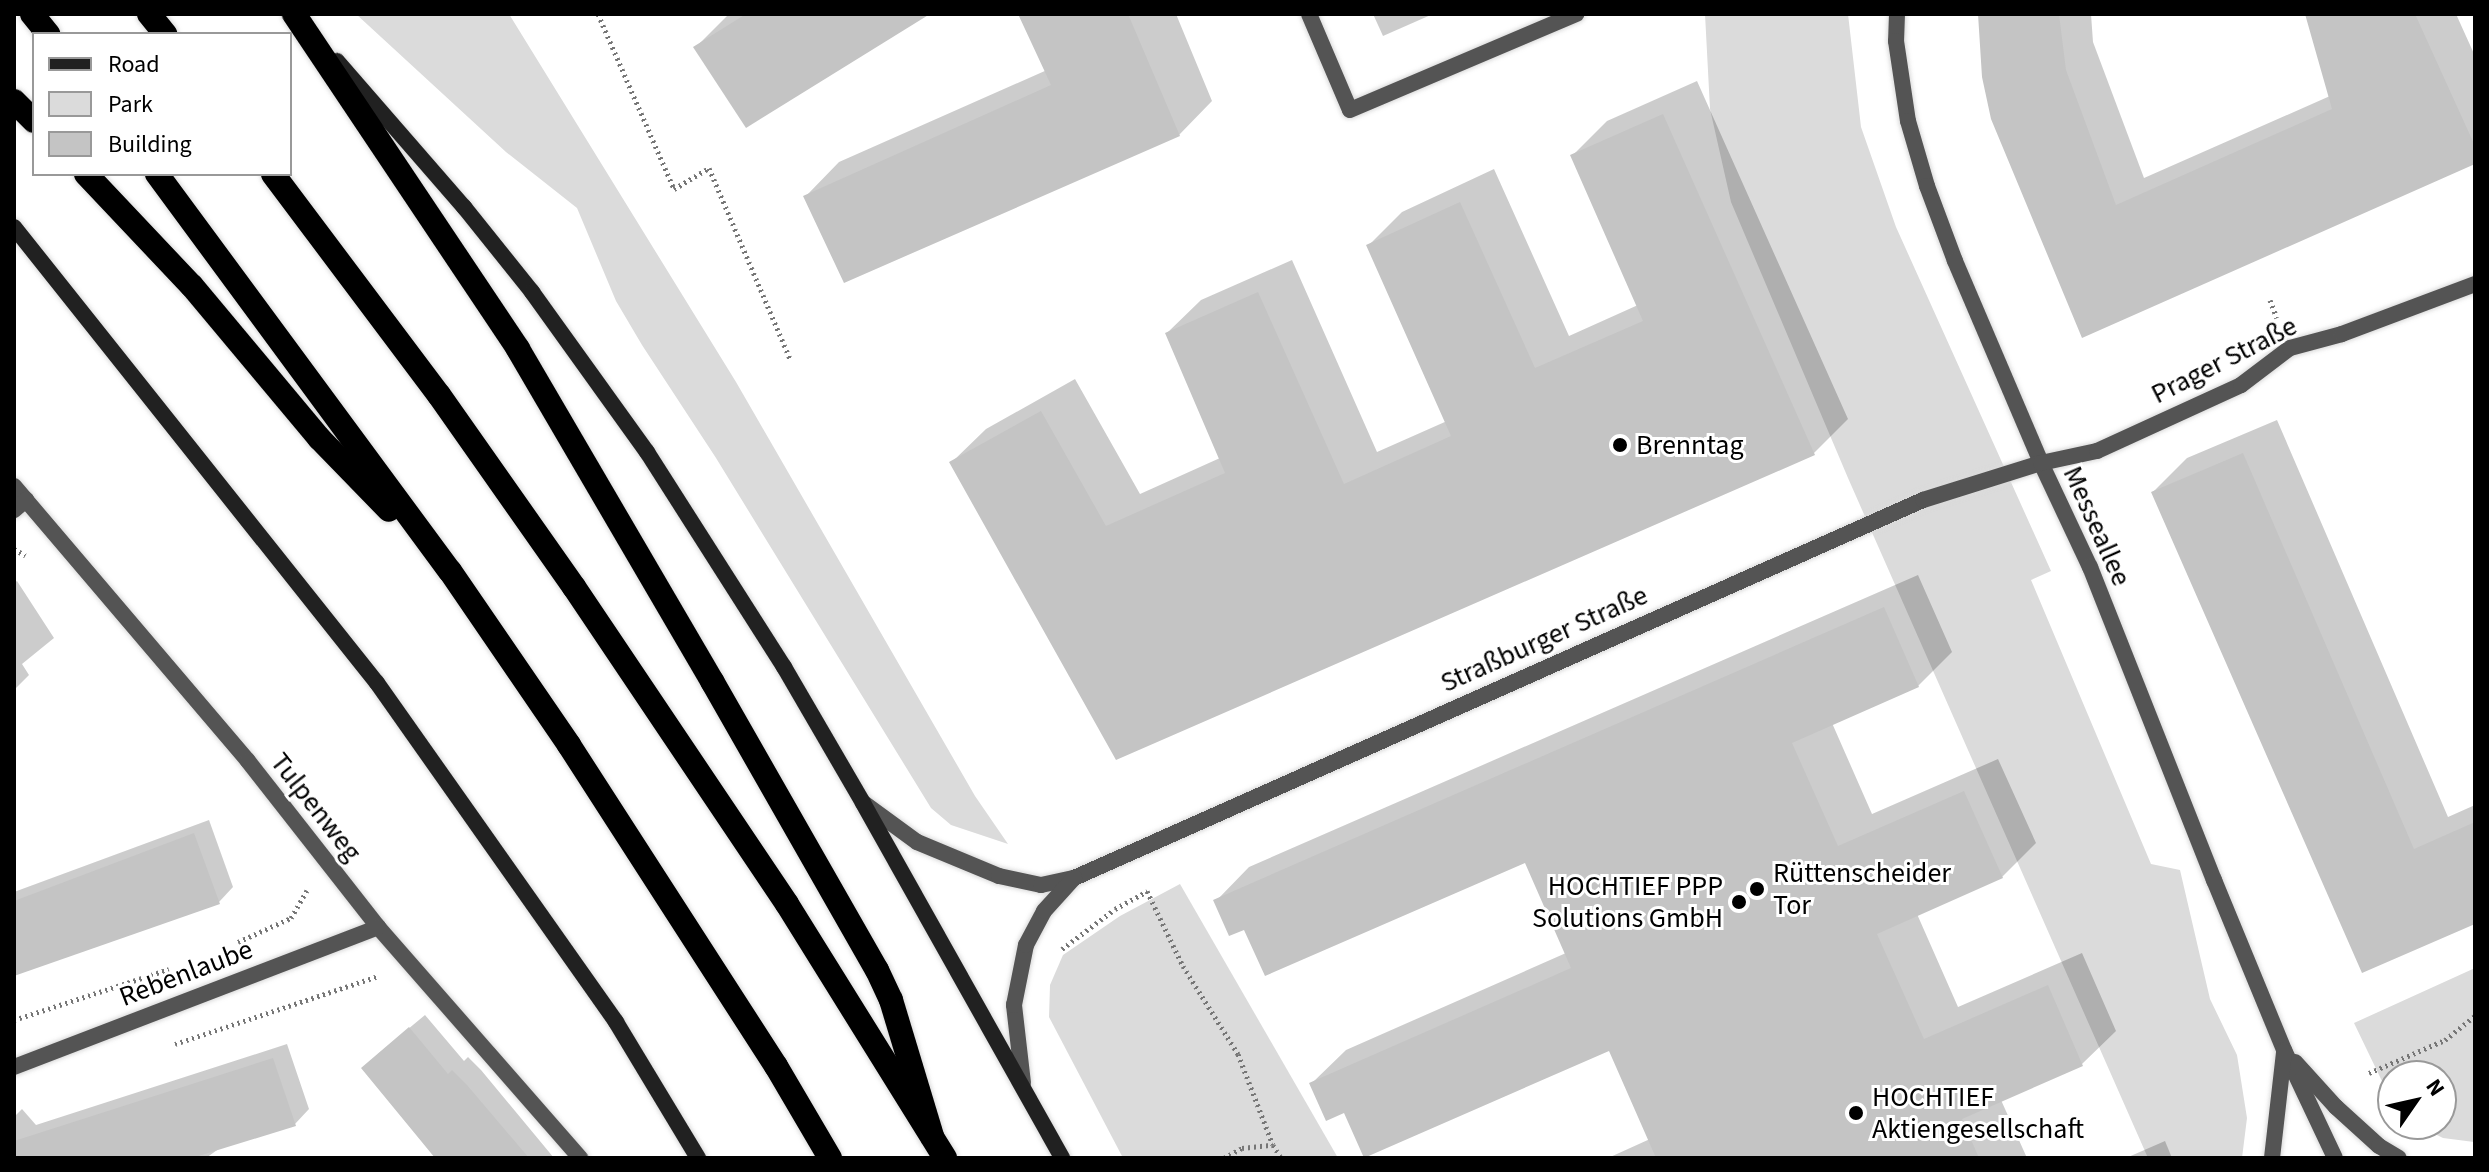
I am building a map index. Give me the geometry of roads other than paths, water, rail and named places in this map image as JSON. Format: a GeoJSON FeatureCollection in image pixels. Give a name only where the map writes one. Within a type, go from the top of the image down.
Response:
{"type":"FeatureCollection","features":[{"type":"Feature","properties":{"kind":"highway"},"geometry":{"type":"LineString","coordinates":[[32,14],[46,32]]}},
{"type":"Feature","properties":{"kind":"highway"},"geometry":{"type":"LineString","coordinates":[[149,14],[163,32]]}},
{"type":"Feature","properties":{"kind":"highway"},"geometry":{"type":"LineString","coordinates":[[295,14],[518,349],[712,681],[881,980],[900,1029],[932,1136]]}},
{"type":"Feature","properties":{"kind":"highway"},"geometry":{"type":"LineString","coordinates":[[14,101],[32,119]]}},
{"type":"Feature","properties":{"kind":"highway"},"geometry":{"type":"LineString","coordinates":[[88,176],[192,286],[319,438],[450,571]]}},
{"type":"Feature","properties":{"kind":"highway"},"geometry":{"type":"LineString","coordinates":[[158,176],[450,571],[676,908],[830,1158]]}},
{"type":"Feature","properties":{"kind":"highway"},"geometry":{"type":"LineString","coordinates":[[275,176],[439,395],[574,587],[787,904],[945,1158]]}},
{"type":"Feature","properties":{"kind":"main road"},"geometry":{"type":"LineString","coordinates":[[295,14],[464,207],[581,357],[647,452],[784,667],[1023,1083],[1062,1158]]}},
{"type":"Feature","properties":{"kind":"main road"},"geometry":{"type":"LineString","coordinates":[[14,227],[377,683],[616,1022],[698,1158]]}},
{"type":"Feature","properties":{"kind":"street"},"geometry":{"type":"LineString","coordinates":[[1309,14],[1350,110],[1576,14]]}},
{"type":"Feature","properties":{"kind":"street","name":"Messeallee"},"geometry":{"type":"LineString","coordinates":[[1897,14],[1896,41],[1908,121],[1927,186],[2041,463],[2090,567],[2284,1050],[2335,1158]]}},
{"type":"Feature","properties":{"kind":"street","name":"Prager Straße"},"geometry":{"type":"LineString","coordinates":[[2041,463],[2097,451],[2241,385],[2290,348],[2342,334],[2475,284]]}},
{"type":"Feature","properties":{"kind":"street","name":"Straßburger Straße"},"geometry":{"type":"LineString","coordinates":[[863,803],[917,842],[999,876],[1041,885],[1074,878],[1923,500],[2041,463]]}},
{"type":"Feature","properties":{"kind":"street","name":"Tulpenweg"},"geometry":{"type":"LineString","coordinates":[[14,486],[20,505],[248,761],[378,927],[580,1158]]}},
{"type":"Feature","properties":{"kind":"street","name":"Straßburger Straße"},"geometry":{"type":"LineString","coordinates":[[1023,1083],[1014,1005],[1020,969],[1026,945],[1044,911],[1074,878]]}},
{"type":"Feature","properties":{"kind":"street","name":"Rebenlaube"},"geometry":{"type":"LineString","coordinates":[[14,1067],[378,927]]}},
{"type":"Feature","properties":{"kind":"street","name":"Messeallee"},"geometry":{"type":"LineString","coordinates":[[2272,1158],[2284,1050]]}},
{"type":"Feature","properties":{"kind":"street","name":"Messeallee"},"geometry":{"type":"LineString","coordinates":[[2284,1050],[2336,1107],[2379,1146],[2399,1158]]}},
{"type":"Feature","properties":{"kind":"place","name":"Brenntag"},"geometry":{"type":"Point","coordinates":[1620,445]}},
{"type":"Feature","properties":{"kind":"place","name":"Rüttenscheider Tor"},"geometry":{"type":"Point","coordinates":[1757,889]}},
{"type":"Feature","properties":{"kind":"place","name":"HOCHTIEF PPP Solutions GmbH"},"geometry":{"type":"Point","coordinates":[1739,902]}},
{"type":"Feature","properties":{"kind":"place","name":"HOCHTIEF Aktiengesellschaft"},"geometry":{"type":"Point","coordinates":[1856,1113]}}]}
